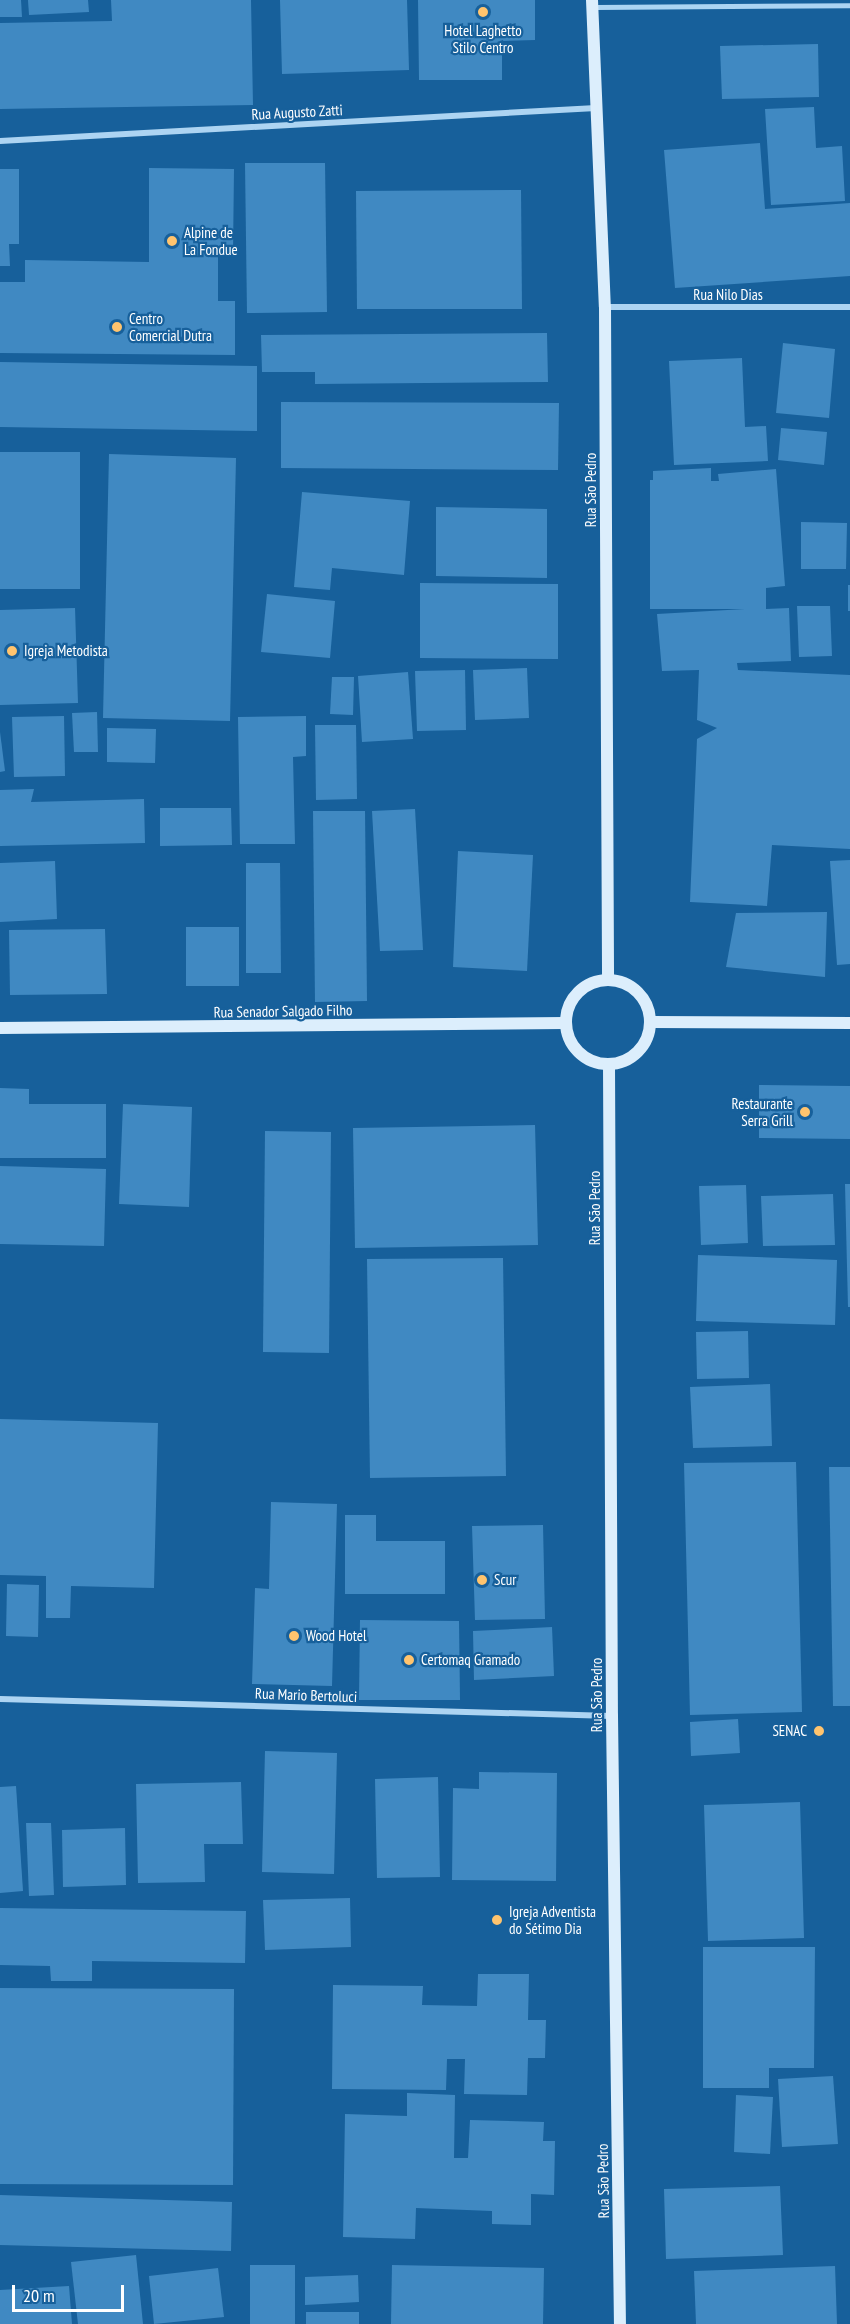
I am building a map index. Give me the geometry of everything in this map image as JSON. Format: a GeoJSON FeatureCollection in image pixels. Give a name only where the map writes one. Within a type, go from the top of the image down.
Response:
{"type":"FeatureCollection","features":[{"type":"Feature","properties":{"kind":"main road","name":"Rua São Pedro"},"geometry":{"type":"LineString","coordinates":[[592,3],[605,307],[608,980]]}},
{"type":"Feature","properties":{"kind":"main road"},"geometry":{"type":"LineString","coordinates":[[608,980],[621,981],[642,996],[649,1008],[651,1022],[643,1047],[622,1062],[609,1065],[596,1063],[574,1047],[566,1023],[573,998],[582,988],[608,980]]}},
{"type":"Feature","properties":{"kind":"main road"},"geometry":{"type":"LineString","coordinates":[[651,1022],[850,1023]]}},
{"type":"Feature","properties":{"kind":"main road","name":"Rua Senador Salgado Filho"},"geometry":{"type":"LineString","coordinates":[[0,1028],[566,1023]]}},
{"type":"Feature","properties":{"kind":"main road","name":"Rua São Pedro"},"geometry":{"type":"LineString","coordinates":[[609,1065],[612,1716],[620,2324]]}},
{"type":"Feature","properties":{"kind":"street","name":"Rua Augusto Zatti"},"geometry":{"type":"LineString","coordinates":[[0,141],[596,108]]}},
{"type":"Feature","properties":{"kind":"street","name":"Rua Nilo Dias"},"geometry":{"type":"LineString","coordinates":[[605,307],[850,307]]}},
{"type":"Feature","properties":{"kind":"street","name":"Rua Mario Bertoluci"},"geometry":{"type":"LineString","coordinates":[[0,1699],[612,1716]]}},
{"type":"Feature","properties":{"kind":"lane"},"geometry":{"type":"LineString","coordinates":[[592,3],[850,5]]}},
{"type":"Feature","properties":{"kind":"building"},"geometry":{"type":"Polygon","coordinates":[[[0,0],[21,0],[22,17],[0,17],[0,0]]]}},
{"type":"Feature","properties":{"kind":"building"},"geometry":{"type":"Polygon","coordinates":[[[28,0],[88,0],[89,12],[29,15],[28,0]]]}},
{"type":"Feature","properties":{"kind":"building"},"geometry":{"type":"Polygon","coordinates":[[[111,0],[251,0],[253,105],[0,109],[0,23],[112,21],[111,0]]]}},
{"type":"Feature","properties":{"kind":"building"},"geometry":{"type":"Polygon","coordinates":[[[280,0],[407,0],[409,70],[282,74],[280,0]]]}},
{"type":"Feature","properties":{"kind":"building"},"geometry":{"type":"Polygon","coordinates":[[[418,0],[535,0],[535,40],[502,41],[502,80],[419,80],[418,0]]]}},
{"type":"Feature","properties":{"kind":"building"},"geometry":{"type":"Polygon","coordinates":[[[818,44],[819,97],[722,99],[720,46],[818,44]]]}},
{"type":"Feature","properties":{"kind":"building"},"geometry":{"type":"Polygon","coordinates":[[[814,107],[816,148],[842,146],[845,201],[771,205],[765,109],[814,107]]]}},
{"type":"Feature","properties":{"kind":"building"},"geometry":{"type":"Polygon","coordinates":[[[760,143],[765,209],[850,203],[850,276],[675,288],[664,150],[760,143]]]}},
{"type":"Feature","properties":{"kind":"building"},"geometry":{"type":"Polygon","coordinates":[[[245,163],[325,163],[327,312],[247,313],[245,163]]]}},
{"type":"Feature","properties":{"kind":"building","name":"Centro Comercial Dutra"},"geometry":{"type":"Polygon","coordinates":[[[149,168],[234,169],[233,253],[218,253],[218,301],[235,301],[235,355],[0,353],[0,282],[25,282],[25,260],[149,262],[149,168]]]}},
{"type":"Feature","properties":{"kind":"building"},"geometry":{"type":"Polygon","coordinates":[[[0,169],[19,169],[19,244],[9,244],[10,266],[0,266],[0,169]]]}},
{"type":"Feature","properties":{"kind":"building"},"geometry":{"type":"Polygon","coordinates":[[[521,190],[522,309],[357,309],[356,191],[521,190]]]}},
{"type":"Feature","properties":{"kind":"building"},"geometry":{"type":"Polygon","coordinates":[[[547,333],[548,382],[315,384],[315,372],[262,372],[261,335],[547,333]]]}},
{"type":"Feature","properties":{"kind":"building"},"geometry":{"type":"Polygon","coordinates":[[[783,343],[835,349],[829,418],[776,413],[783,343]]]}},
{"type":"Feature","properties":{"kind":"building"},"geometry":{"type":"Polygon","coordinates":[[[742,358],[745,427],[766,426],[768,461],[674,465],[669,361],[742,358]]]}},
{"type":"Feature","properties":{"kind":"building"},"geometry":{"type":"Polygon","coordinates":[[[0,362],[257,366],[257,431],[0,427],[0,362]]]}},
{"type":"Feature","properties":{"kind":"building"},"geometry":{"type":"Polygon","coordinates":[[[281,402],[559,403],[558,470],[281,468],[281,402]]]}},
{"type":"Feature","properties":{"kind":"building"},"geometry":{"type":"Polygon","coordinates":[[[781,428],[827,432],[824,465],[778,460],[781,428]]]}},
{"type":"Feature","properties":{"kind":"building"},"geometry":{"type":"Polygon","coordinates":[[[0,452],[80,452],[80,589],[0,589],[0,452]]]}},
{"type":"Feature","properties":{"kind":"building"},"geometry":{"type":"Polygon","coordinates":[[[109,454],[236,458],[230,721],[103,718],[109,454]]]}},
{"type":"Feature","properties":{"kind":"building"},"geometry":{"type":"Polygon","coordinates":[[[711,468],[711,481],[719,481],[718,474],[776,469],[785,586],[766,588],[766,609],[789,608],[791,661],[737,663],[738,670],[850,675],[850,849],[772,845],[767,906],[690,902],[697,739],[717,728],[697,720],[699,670],[662,671],[657,614],[745,609],[650,609],[650,480],[653,480],[653,471],[711,468]]]}},
{"type":"Feature","properties":{"kind":"building"},"geometry":{"type":"Polygon","coordinates":[[[302,492],[410,501],[404,575],[332,568],[330,590],[294,587],[302,492]]]}},
{"type":"Feature","properties":{"kind":"building"},"geometry":{"type":"Polygon","coordinates":[[[436,507],[547,509],[547,578],[436,576],[436,507]]]}},
{"type":"Feature","properties":{"kind":"building"},"geometry":{"type":"Polygon","coordinates":[[[801,522],[847,523],[846,569],[801,569],[801,522]]]}},
{"type":"Feature","properties":{"kind":"building"},"geometry":{"type":"Polygon","coordinates":[[[420,583],[558,584],[558,659],[420,658],[420,583]]]}},
{"type":"Feature","properties":{"kind":"building"},"geometry":{"type":"Polygon","coordinates":[[[848,585],[850,585],[850,611],[848,611],[848,585]]]}},
{"type":"Feature","properties":{"kind":"building"},"geometry":{"type":"Polygon","coordinates":[[[267,594],[335,601],[330,658],[261,652],[267,594]]]}},
{"type":"Feature","properties":{"kind":"building"},"geometry":{"type":"Polygon","coordinates":[[[797,606],[830,606],[832,656],[799,657],[797,606]]]}},
{"type":"Feature","properties":{"kind":"building"},"geometry":{"type":"Polygon","coordinates":[[[75,608],[78,703],[0,705],[0,610],[75,608]]]}},
{"type":"Feature","properties":{"kind":"building"},"geometry":{"type":"Polygon","coordinates":[[[527,668],[529,718],[475,720],[473,670],[527,668]]]}},
{"type":"Feature","properties":{"kind":"building"},"geometry":{"type":"Polygon","coordinates":[[[465,670],[466,730],[417,731],[415,671],[465,670]]]}},
{"type":"Feature","properties":{"kind":"building"},"geometry":{"type":"Polygon","coordinates":[[[408,672],[413,739],[362,742],[358,676],[408,672]]]}},
{"type":"Feature","properties":{"kind":"building"},"geometry":{"type":"Polygon","coordinates":[[[332,677],[354,677],[353,715],[330,714],[332,677]]]}},
{"type":"Feature","properties":{"kind":"building"},"geometry":{"type":"Polygon","coordinates":[[[97,712],[98,752],[74,752],[72,713],[97,712]]]}},
{"type":"Feature","properties":{"kind":"building"},"geometry":{"type":"Polygon","coordinates":[[[64,716],[65,776],[14,777],[12,717],[64,716]]]}},
{"type":"Feature","properties":{"kind":"building"},"geometry":{"type":"Polygon","coordinates":[[[306,716],[306,756],[293,757],[295,844],[240,844],[238,717],[306,716]]]}},
{"type":"Feature","properties":{"kind":"building"},"geometry":{"type":"Polygon","coordinates":[[[315,725],[356,725],[357,799],[316,800],[315,725]]]}},
{"type":"Feature","properties":{"kind":"building"},"geometry":{"type":"Polygon","coordinates":[[[107,728],[156,729],[155,763],[107,762],[107,728]]]}},
{"type":"Feature","properties":{"kind":"building"},"geometry":{"type":"Polygon","coordinates":[[[0,732],[5,771],[0,772],[0,732]]]}},
{"type":"Feature","properties":{"kind":"building"},"geometry":{"type":"Polygon","coordinates":[[[34,789],[31,802],[144,799],[145,843],[0,846],[0,790],[34,789]]]}},
{"type":"Feature","properties":{"kind":"building"},"geometry":{"type":"Polygon","coordinates":[[[160,808],[231,808],[232,845],[160,846],[160,808]]]}},
{"type":"Feature","properties":{"kind":"building"},"geometry":{"type":"Polygon","coordinates":[[[415,809],[423,950],[380,951],[372,811],[415,809]]]}},
{"type":"Feature","properties":{"kind":"building"},"geometry":{"type":"Polygon","coordinates":[[[313,811],[365,811],[367,1001],[315,1002],[313,811]]]}},
{"type":"Feature","properties":{"kind":"building"},"geometry":{"type":"Polygon","coordinates":[[[458,851],[533,855],[527,971],[453,967],[458,851]]]}},
{"type":"Feature","properties":{"kind":"building"},"geometry":{"type":"Polygon","coordinates":[[[850,860],[850,964],[837,965],[830,861],[850,860]]]}},
{"type":"Feature","properties":{"kind":"building"},"geometry":{"type":"Polygon","coordinates":[[[55,861],[57,919],[0,922],[0,863],[55,861]]]}},
{"type":"Feature","properties":{"kind":"building"},"geometry":{"type":"Polygon","coordinates":[[[246,863],[280,863],[281,973],[246,973],[246,863]]]}},
{"type":"Feature","properties":{"kind":"building"},"geometry":{"type":"Polygon","coordinates":[[[827,912],[825,977],[726,967],[736,913],[827,912]]]}},
{"type":"Feature","properties":{"kind":"building"},"geometry":{"type":"Polygon","coordinates":[[[186,927],[239,927],[239,986],[186,986],[186,927]]]}},
{"type":"Feature","properties":{"kind":"building"},"geometry":{"type":"Polygon","coordinates":[[[105,929],[107,994],[10,995],[9,930],[105,929]]]}},
{"type":"Feature","properties":{"kind":"building","name":"Restaurante Serra Grill"},"geometry":{"type":"Polygon","coordinates":[[[759,1085],[850,1086],[850,1139],[759,1138],[759,1085]]]}},
{"type":"Feature","properties":{"kind":"building"},"geometry":{"type":"Polygon","coordinates":[[[0,1088],[29,1089],[29,1104],[106,1104],[106,1158],[0,1158],[0,1088]]]}},
{"type":"Feature","properties":{"kind":"building"},"geometry":{"type":"Polygon","coordinates":[[[123,1104],[192,1107],[189,1207],[119,1204],[123,1104]]]}},
{"type":"Feature","properties":{"kind":"building"},"geometry":{"type":"Polygon","coordinates":[[[535,1125],[538,1245],[355,1248],[353,1128],[535,1125]]]}},
{"type":"Feature","properties":{"kind":"building"},"geometry":{"type":"Polygon","coordinates":[[[265,1131],[331,1132],[329,1353],[263,1352],[265,1131]]]}},
{"type":"Feature","properties":{"kind":"building"},"geometry":{"type":"Polygon","coordinates":[[[0,1166],[106,1169],[104,1246],[0,1244],[0,1166]]]}},
{"type":"Feature","properties":{"kind":"building"},"geometry":{"type":"Polygon","coordinates":[[[845,1184],[850,1184],[850,1307],[848,1307],[845,1184]]]}},
{"type":"Feature","properties":{"kind":"building"},"geometry":{"type":"Polygon","coordinates":[[[746,1185],[748,1243],[701,1245],[699,1186],[746,1185]]]}},
{"type":"Feature","properties":{"kind":"building"},"geometry":{"type":"Polygon","coordinates":[[[833,1194],[835,1245],[763,1246],[761,1196],[833,1194]]]}},
{"type":"Feature","properties":{"kind":"building"},"geometry":{"type":"Polygon","coordinates":[[[698,1255],[837,1260],[835,1325],[696,1321],[698,1255]]]}},
{"type":"Feature","properties":{"kind":"building"},"geometry":{"type":"Polygon","coordinates":[[[503,1258],[506,1476],[370,1478],[367,1259],[503,1258]]]}},
{"type":"Feature","properties":{"kind":"building"},"geometry":{"type":"Polygon","coordinates":[[[748,1331],[749,1378],[697,1379],[696,1332],[748,1331]]]}},
{"type":"Feature","properties":{"kind":"building"},"geometry":{"type":"Polygon","coordinates":[[[770,1384],[772,1446],[693,1448],[690,1387],[770,1384]]]}},
{"type":"Feature","properties":{"kind":"building"},"geometry":{"type":"Polygon","coordinates":[[[0,1419],[158,1423],[154,1588],[71,1586],[70,1618],[46,1618],[46,1576],[0,1575],[0,1419]]]}},
{"type":"Feature","properties":{"kind":"building"},"geometry":{"type":"Polygon","coordinates":[[[796,1462],[802,1712],[690,1715],[684,1463],[796,1462]]]}},
{"type":"Feature","properties":{"kind":"building"},"geometry":{"type":"Polygon","coordinates":[[[829,1467],[850,1467],[850,1706],[833,1706],[829,1467]]]}},
{"type":"Feature","properties":{"kind":"building","name":"Wood Hotel"},"geometry":{"type":"Polygon","coordinates":[[[271,1502],[337,1504],[332,1686],[252,1684],[255,1588],[269,1589],[271,1502]]]}},
{"type":"Feature","properties":{"kind":"building"},"geometry":{"type":"Polygon","coordinates":[[[345,1515],[376,1515],[376,1541],[445,1541],[445,1594],[345,1594],[345,1515]]]}},
{"type":"Feature","properties":{"kind":"building"},"geometry":{"type":"Polygon","coordinates":[[[543,1525],[545,1619],[475,1620],[472,1526],[543,1525]]]}},
{"type":"Feature","properties":{"kind":"building"},"geometry":{"type":"Polygon","coordinates":[[[7,1584],[39,1585],[38,1637],[6,1636],[7,1584]]]}},
{"type":"Feature","properties":{"kind":"building","name":"Certomaq Gramado"},"geometry":{"type":"Polygon","coordinates":[[[360,1620],[459,1621],[460,1700],[359,1700],[360,1620]]]}},
{"type":"Feature","properties":{"kind":"building"},"geometry":{"type":"Polygon","coordinates":[[[552,1627],[554,1676],[474,1680],[473,1631],[552,1627]]]}},
{"type":"Feature","properties":{"kind":"building"},"geometry":{"type":"Polygon","coordinates":[[[738,1719],[740,1753],[691,1756],[690,1722],[738,1719]]]}},
{"type":"Feature","properties":{"kind":"building"},"geometry":{"type":"Polygon","coordinates":[[[265,1751],[337,1753],[334,1874],[262,1872],[265,1751]]]}},
{"type":"Feature","properties":{"kind":"building"},"geometry":{"type":"Polygon","coordinates":[[[479,1772],[557,1773],[556,1881],[452,1880],[453,1788],[479,1789],[479,1772]]]}},
{"type":"Feature","properties":{"kind":"building"},"geometry":{"type":"Polygon","coordinates":[[[438,1777],[440,1877],[377,1878],[375,1779],[438,1777]]]}},
{"type":"Feature","properties":{"kind":"building"},"geometry":{"type":"Polygon","coordinates":[[[241,1782],[243,1844],[204,1844],[205,1882],[138,1883],[136,1784],[241,1782]]]}},
{"type":"Feature","properties":{"kind":"building"},"geometry":{"type":"Polygon","coordinates":[[[16,1786],[23,1891],[0,1893],[0,1787],[16,1786]]]}},
{"type":"Feature","properties":{"kind":"building"},"geometry":{"type":"Polygon","coordinates":[[[800,1802],[804,1938],[708,1941],[704,1805],[800,1802]]]}},
{"type":"Feature","properties":{"kind":"building"},"geometry":{"type":"Polygon","coordinates":[[[26,1823],[51,1823],[54,1895],[29,1896],[26,1823]]]}},
{"type":"Feature","properties":{"kind":"building"},"geometry":{"type":"Polygon","coordinates":[[[125,1828],[126,1885],[63,1887],[62,1830],[125,1828]]]}},
{"type":"Feature","properties":{"kind":"building"},"geometry":{"type":"Polygon","coordinates":[[[350,1898],[351,1947],[265,1950],[263,1900],[350,1898]]]}},
{"type":"Feature","properties":{"kind":"building"},"geometry":{"type":"Polygon","coordinates":[[[0,1908],[246,1911],[245,1963],[92,1961],[92,1981],[51,1981],[50,1966],[0,1965],[0,1908]]]}},
{"type":"Feature","properties":{"kind":"building"},"geometry":{"type":"Polygon","coordinates":[[[703,1947],[815,1947],[814,2068],[769,2068],[769,2088],[703,2088],[703,1947]]]}},
{"type":"Feature","properties":{"kind":"building"},"geometry":{"type":"Polygon","coordinates":[[[478,1974],[529,1974],[528,2020],[546,2020],[545,2058],[528,2058],[527,2095],[464,2094],[465,2059],[447,2059],[446,2090],[332,2089],[333,1985],[423,1986],[422,2005],[477,2006],[478,1974]]]}},
{"type":"Feature","properties":{"kind":"building"},"geometry":{"type":"Polygon","coordinates":[[[0,1988],[234,1989],[233,2185],[0,2184],[0,1988]]]}},
{"type":"Feature","properties":{"kind":"building"},"geometry":{"type":"Polygon","coordinates":[[[833,2076],[838,2144],[782,2147],[778,2079],[833,2076]]]}},
{"type":"Feature","properties":{"kind":"building"},"geometry":{"type":"Polygon","coordinates":[[[407,2093],[455,2095],[454,2158],[468,2158],[470,2120],[544,2122],[543,2141],[555,2141],[554,2195],[531,2194],[531,2225],[492,2224],[492,2211],[416,2208],[415,2239],[343,2237],[345,2114],[407,2116],[407,2093]]]}},
{"type":"Feature","properties":{"kind":"building"},"geometry":{"type":"Polygon","coordinates":[[[736,2095],[773,2097],[770,2154],[734,2152],[736,2095]]]}},
{"type":"Feature","properties":{"kind":"building"},"geometry":{"type":"Polygon","coordinates":[[[780,2186],[783,2255],[666,2259],[664,2189],[780,2186]]]}},
{"type":"Feature","properties":{"kind":"building"},"geometry":{"type":"Polygon","coordinates":[[[0,2195],[232,2202],[231,2251],[0,2245],[0,2195]]]}},
{"type":"Feature","properties":{"kind":"building"},"geometry":{"type":"Polygon","coordinates":[[[136,2255],[143,2324],[78,2324],[71,2262],[136,2255]]]}},
{"type":"Feature","properties":{"kind":"building"},"geometry":{"type":"Polygon","coordinates":[[[250,2265],[295,2265],[295,2324],[250,2324],[250,2265]]]}},
{"type":"Feature","properties":{"kind":"building"},"geometry":{"type":"Polygon","coordinates":[[[392,2265],[544,2268],[543,2324],[391,2324],[392,2265]]]}},
{"type":"Feature","properties":{"kind":"building"},"geometry":{"type":"Polygon","coordinates":[[[835,2266],[837,2324],[696,2324],[694,2271],[835,2266]]]}},
{"type":"Feature","properties":{"kind":"building"},"geometry":{"type":"Polygon","coordinates":[[[218,2268],[224,2317],[154,2324],[149,2276],[218,2268]]]}},
{"type":"Feature","properties":{"kind":"building"},"geometry":{"type":"Polygon","coordinates":[[[358,2275],[359,2302],[305,2305],[305,2277],[358,2275]]]}},
{"type":"Feature","properties":{"kind":"building"},"geometry":{"type":"Polygon","coordinates":[[[69,2286],[72,2324],[0,2324],[0,2290],[69,2286]]]}},
{"type":"Feature","properties":{"kind":"building"},"geometry":{"type":"Polygon","coordinates":[[[306,2312],[359,2312],[359,2324],[306,2324],[306,2312]]]}},
{"type":"Feature","properties":{"kind":"place","name":"Hotel Laghetto Stilo Centro"},"geometry":{"type":"Point","coordinates":[483,12]}},
{"type":"Feature","properties":{"kind":"place","name":"Alpine de La Fondue"},"geometry":{"type":"Point","coordinates":[172,241]}},
{"type":"Feature","properties":{"kind":"place","name":"Centro Comercial Dutra"},"geometry":{"type":"Point","coordinates":[117,327]}},
{"type":"Feature","properties":{"kind":"place","name":"Igreja Metodista"},"geometry":{"type":"Point","coordinates":[12,651]}},
{"type":"Feature","properties":{"kind":"place","name":"Restaurante Serra Grill"},"geometry":{"type":"Point","coordinates":[805,1112]}},
{"type":"Feature","properties":{"kind":"place","name":"Scur"},"geometry":{"type":"Point","coordinates":[482,1580]}},
{"type":"Feature","properties":{"kind":"place","name":"Wood Hotel"},"geometry":{"type":"Point","coordinates":[294,1636]}},
{"type":"Feature","properties":{"kind":"place","name":"Certomaq Gramado"},"geometry":{"type":"Point","coordinates":[409,1660]}},
{"type":"Feature","properties":{"kind":"place","name":"SENAC"},"geometry":{"type":"Point","coordinates":[819,1731]}},
{"type":"Feature","properties":{"kind":"place","name":"Igreja Adventista do Sétimo Dia"},"geometry":{"type":"Point","coordinates":[497,1920]}}]}
